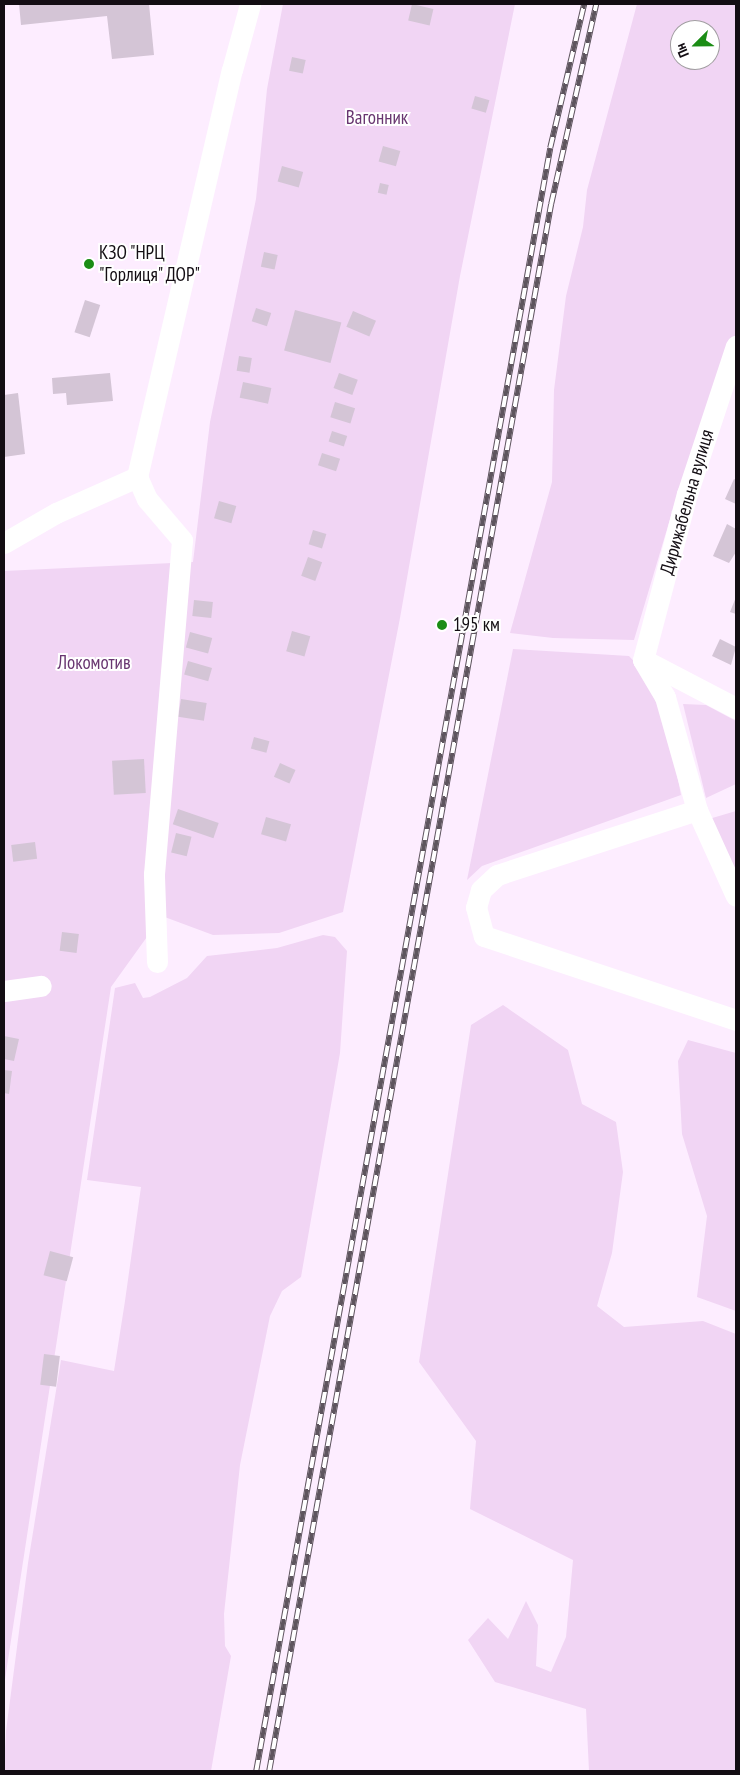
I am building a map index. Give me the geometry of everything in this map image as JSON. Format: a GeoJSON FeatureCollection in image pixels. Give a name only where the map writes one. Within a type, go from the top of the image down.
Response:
{"type":"FeatureCollection","features":[{"type":"Feature","properties":{"kind":"street"},"geometry":{"type":"LineString","coordinates":[[157,962],[154,874],[182,540],[147,499],[137,477],[232,70],[250,4]]}},
{"type":"Feature","properties":{"kind":"street","name":"Дирижабельна вулиця"},"geometry":{"type":"LineString","coordinates":[[643,660],[687,494],[736,346]]}},
{"type":"Feature","properties":{"kind":"street"},"geometry":{"type":"LineString","coordinates":[[4,543],[56,513],[137,477]]}},
{"type":"Feature","properties":{"kind":"street"},"geometry":{"type":"LineString","coordinates":[[643,660],[736,708]]}},
{"type":"Feature","properties":{"kind":"street"},"geometry":{"type":"LineString","coordinates":[[643,660],[665,697],[696,810],[736,896]]}},
{"type":"Feature","properties":{"kind":"street"},"geometry":{"type":"LineString","coordinates":[[696,810],[497,875],[481,890],[476,907],[484,936],[736,1020]]}},
{"type":"Feature","properties":{"kind":"street"},"geometry":{"type":"LineString","coordinates":[[4,991],[41,986]]}},
{"type":"Feature","properties":{"kind":"green space","name":"Вагонник"},"geometry":{"type":"Polygon","coordinates":[[[283,4],[515,4],[460,276],[400,618],[343,912],[279,933],[213,935],[162,916],[111,987],[4,1686],[4,571],[193,562],[210,422],[256,199],[267,89],[283,4]]]}},
{"type":"Feature","properties":{"kind":"green space"},"geometry":{"type":"Polygon","coordinates":[[[637,4],[736,4],[736,333],[676,499],[634,640],[553,638],[510,633],[552,482],[554,390],[566,296],[583,227],[587,190],[637,4]]]}},
{"type":"Feature","properties":{"kind":"green space"},"geometry":{"type":"Polygon","coordinates":[[[513,649],[629,656],[643,671],[668,728],[681,795],[482,866],[467,880],[513,649]]]}},
{"type":"Feature","properties":{"kind":"green space"},"geometry":{"type":"Polygon","coordinates":[[[683,704],[706,705],[736,721],[736,784],[706,798],[683,704]]]}},
{"type":"Feature","properties":{"kind":"green space"},"geometry":{"type":"Polygon","coordinates":[[[736,811],[736,877],[709,819],[736,811]]]}},
{"type":"Feature","properties":{"kind":"green space"},"geometry":{"type":"Polygon","coordinates":[[[323,935],[335,937],[347,951],[340,1053],[301,1277],[282,1291],[270,1316],[240,1465],[224,1614],[225,1646],[231,1656],[211,1771],[4,1771],[6,1731],[28,1563],[61,1360],[114,1371],[125,1301],[141,1187],[87,1180],[115,988],[135,983],[143,998],[150,997],[187,978],[207,956],[277,948],[323,935]]]}},
{"type":"Feature","properties":{"kind":"green space"},"geometry":{"type":"Polygon","coordinates":[[[503,1005],[568,1050],[582,1104],[616,1122],[623,1172],[612,1253],[597,1306],[624,1327],[703,1321],[736,1334],[736,1771],[589,1771],[586,1709],[495,1682],[468,1640],[488,1618],[508,1639],[526,1601],[538,1625],[536,1666],[551,1672],[566,1637],[573,1560],[470,1509],[476,1441],[419,1362],[471,1025],[503,1005]]]}},
{"type":"Feature","properties":{"kind":"green space"},"geometry":{"type":"Polygon","coordinates":[[[688,1040],[736,1053],[736,1311],[697,1297],[707,1216],[682,1134],[678,1061],[688,1040]]]}},
{"type":"Feature","properties":{"kind":"building"},"geometry":{"type":"Polygon","coordinates":[[[19,4],[149,4],[154,55],[112,59],[107,16],[21,25],[19,4]]]}},
{"type":"Feature","properties":{"kind":"building"},"geometry":{"type":"Polygon","coordinates":[[[412,4],[433,9],[430,26],[408,21],[412,4]]]}},
{"type":"Feature","properties":{"kind":"building"},"geometry":{"type":"Polygon","coordinates":[[[292,57],[306,60],[303,74],[289,71],[292,57]]]}},
{"type":"Feature","properties":{"kind":"building"},"geometry":{"type":"Polygon","coordinates":[[[475,96],[489,100],[486,113],[471,108],[475,96]]]}},
{"type":"Feature","properties":{"kind":"building"},"geometry":{"type":"Polygon","coordinates":[[[383,146],[400,151],[396,166],[379,161],[383,146]]]}},
{"type":"Feature","properties":{"kind":"building"},"geometry":{"type":"Polygon","coordinates":[[[282,166],[303,172],[299,187],[278,181],[282,166]]]}},
{"type":"Feature","properties":{"kind":"building"},"geometry":{"type":"Polygon","coordinates":[[[380,183],[389,185],[387,195],[378,193],[380,183]]]}},
{"type":"Feature","properties":{"kind":"building"},"geometry":{"type":"Polygon","coordinates":[[[264,252],[278,255],[275,270],[261,267],[264,252]]]}},
{"type":"Feature","properties":{"kind":"building"},"geometry":{"type":"Polygon","coordinates":[[[85,300],[100,305],[90,337],[74,332],[85,300]]]}},
{"type":"Feature","properties":{"kind":"building"},"geometry":{"type":"Polygon","coordinates":[[[256,308],[271,313],[267,326],[252,321],[256,308]]]}},
{"type":"Feature","properties":{"kind":"building"},"geometry":{"type":"Polygon","coordinates":[[[295,310],[341,322],[330,363],[284,351],[295,310]]]}},
{"type":"Feature","properties":{"kind":"building"},"geometry":{"type":"Polygon","coordinates":[[[353,311],[376,321],[369,336],[346,327],[353,311]]]}},
{"type":"Feature","properties":{"kind":"building"},"geometry":{"type":"Polygon","coordinates":[[[239,356],[252,358],[249,373],[237,371],[239,356]]]}},
{"type":"Feature","properties":{"kind":"building"},"geometry":{"type":"Polygon","coordinates":[[[110,373],[113,401],[67,405],[66,393],[53,394],[52,378],[110,373]]]}},
{"type":"Feature","properties":{"kind":"building"},"geometry":{"type":"Polygon","coordinates":[[[339,373],[358,380],[352,395],[334,388],[339,373]]]}},
{"type":"Feature","properties":{"kind":"building"},"geometry":{"type":"Polygon","coordinates":[[[243,382],[271,388],[268,404],[240,398],[243,382]]]}},
{"type":"Feature","properties":{"kind":"building"},"geometry":{"type":"Polygon","coordinates":[[[18,393],[25,454],[4,457],[4,395],[18,393]]]}},
{"type":"Feature","properties":{"kind":"building"},"geometry":{"type":"Polygon","coordinates":[[[335,402],[355,408],[350,423],[330,417],[335,402]]]}},
{"type":"Feature","properties":{"kind":"building"},"geometry":{"type":"Polygon","coordinates":[[[332,431],[347,436],[344,446],[329,441],[332,431]]]}},
{"type":"Feature","properties":{"kind":"building"},"geometry":{"type":"Polygon","coordinates":[[[322,453],[340,459],[336,471],[318,465],[322,453]]]}},
{"type":"Feature","properties":{"kind":"building"},"geometry":{"type":"Polygon","coordinates":[[[734,479],[736,480],[736,504],[725,499],[734,479]]]}},
{"type":"Feature","properties":{"kind":"building"},"geometry":{"type":"Polygon","coordinates":[[[219,501],[236,506],[231,523],[214,518],[219,501]]]}},
{"type":"Feature","properties":{"kind":"building"},"geometry":{"type":"Polygon","coordinates":[[[727,524],[736,529],[736,552],[729,563],[713,556],[727,524]]]}},
{"type":"Feature","properties":{"kind":"building"},"geometry":{"type":"Polygon","coordinates":[[[313,530],[326,534],[322,548],[309,544],[313,530]]]}},
{"type":"Feature","properties":{"kind":"building"},"geometry":{"type":"Polygon","coordinates":[[[308,557],[322,562],[315,581],[301,576],[308,557]]]}},
{"type":"Feature","properties":{"kind":"building"},"geometry":{"type":"Polygon","coordinates":[[[736,597],[736,614],[730,612],[736,597]]]}},
{"type":"Feature","properties":{"kind":"building"},"geometry":{"type":"Polygon","coordinates":[[[194,600],[213,602],[211,618],[192,616],[194,600]]]}},
{"type":"Feature","properties":{"kind":"building"},"geometry":{"type":"Polygon","coordinates":[[[292,631],[310,636],[304,656],[286,651],[292,631]]]}},
{"type":"Feature","properties":{"kind":"building"},"geometry":{"type":"Polygon","coordinates":[[[190,632],[212,638],[208,653],[186,647],[190,632]]]}},
{"type":"Feature","properties":{"kind":"building"},"geometry":{"type":"Polygon","coordinates":[[[720,639],[736,647],[731,665],[712,656],[720,639]]]}},
{"type":"Feature","properties":{"kind":"building"},"geometry":{"type":"Polygon","coordinates":[[[188,661],[212,668],[208,681],[184,674],[188,661]]]}},
{"type":"Feature","properties":{"kind":"building"},"geometry":{"type":"Polygon","coordinates":[[[181,699],[207,703],[204,721],[178,717],[181,699]]]}},
{"type":"Feature","properties":{"kind":"building"},"geometry":{"type":"Polygon","coordinates":[[[254,737],[269,741],[266,753],[251,749],[254,737]]]}},
{"type":"Feature","properties":{"kind":"building"},"geometry":{"type":"Polygon","coordinates":[[[144,759],[146,793],[114,795],[112,761],[144,759]]]}},
{"type":"Feature","properties":{"kind":"building"},"geometry":{"type":"Polygon","coordinates":[[[280,763],[296,770],[289,784],[274,777],[280,763]]]}},
{"type":"Feature","properties":{"kind":"building"},"geometry":{"type":"Polygon","coordinates":[[[178,809],[219,823],[213,838],[173,824],[178,809]]]}},
{"type":"Feature","properties":{"kind":"building"},"geometry":{"type":"Polygon","coordinates":[[[266,817],[291,824],[286,841],[261,834],[266,817]]]}},
{"type":"Feature","properties":{"kind":"building"},"geometry":{"type":"Polygon","coordinates":[[[176,833],[192,837],[187,856],[171,852],[176,833]]]}},
{"type":"Feature","properties":{"kind":"building"},"geometry":{"type":"Polygon","coordinates":[[[35,842],[37,859],[13,862],[11,845],[35,842]]]}},
{"type":"Feature","properties":{"kind":"building"},"geometry":{"type":"Polygon","coordinates":[[[62,932],[79,934],[77,953],[60,951],[62,932]]]}},
{"type":"Feature","properties":{"kind":"building"},"geometry":{"type":"Polygon","coordinates":[[[4,1036],[19,1039],[14,1061],[4,1059],[4,1036]]]}},
{"type":"Feature","properties":{"kind":"building"},"geometry":{"type":"Polygon","coordinates":[[[4,1070],[12,1071],[9,1094],[4,1093],[4,1070]]]}},
{"type":"Feature","properties":{"kind":"building"},"geometry":{"type":"Polygon","coordinates":[[[50,1251],[73,1257],[67,1281],[44,1275],[50,1251]]]}},
{"type":"Feature","properties":{"kind":"building"},"geometry":{"type":"Polygon","coordinates":[[[44,1354],[60,1356],[56,1387],[40,1385],[44,1354]]]}},
{"type":"Feature","properties":{"kind":"railway"},"geometry":{"type":"LineString","coordinates":[[256,1771],[550,148],[584,4]]}},
{"type":"Feature","properties":{"kind":"railway"},"geometry":{"type":"LineString","coordinates":[[269,1771],[551,204],[596,4]]}},
{"type":"Feature","properties":{"kind":"place","name":"КЗО \"НРЦ \"Горлиця\" ДОР\""},"geometry":{"type":"Point","coordinates":[89,264]}},
{"type":"Feature","properties":{"kind":"place","name":"195 км"},"geometry":{"type":"Point","coordinates":[442,625]}},
{"type":"Feature","properties":{"kind":"park label","name":"Локомотив"},"geometry":{"type":"Point","coordinates":[94,663]}}]}
